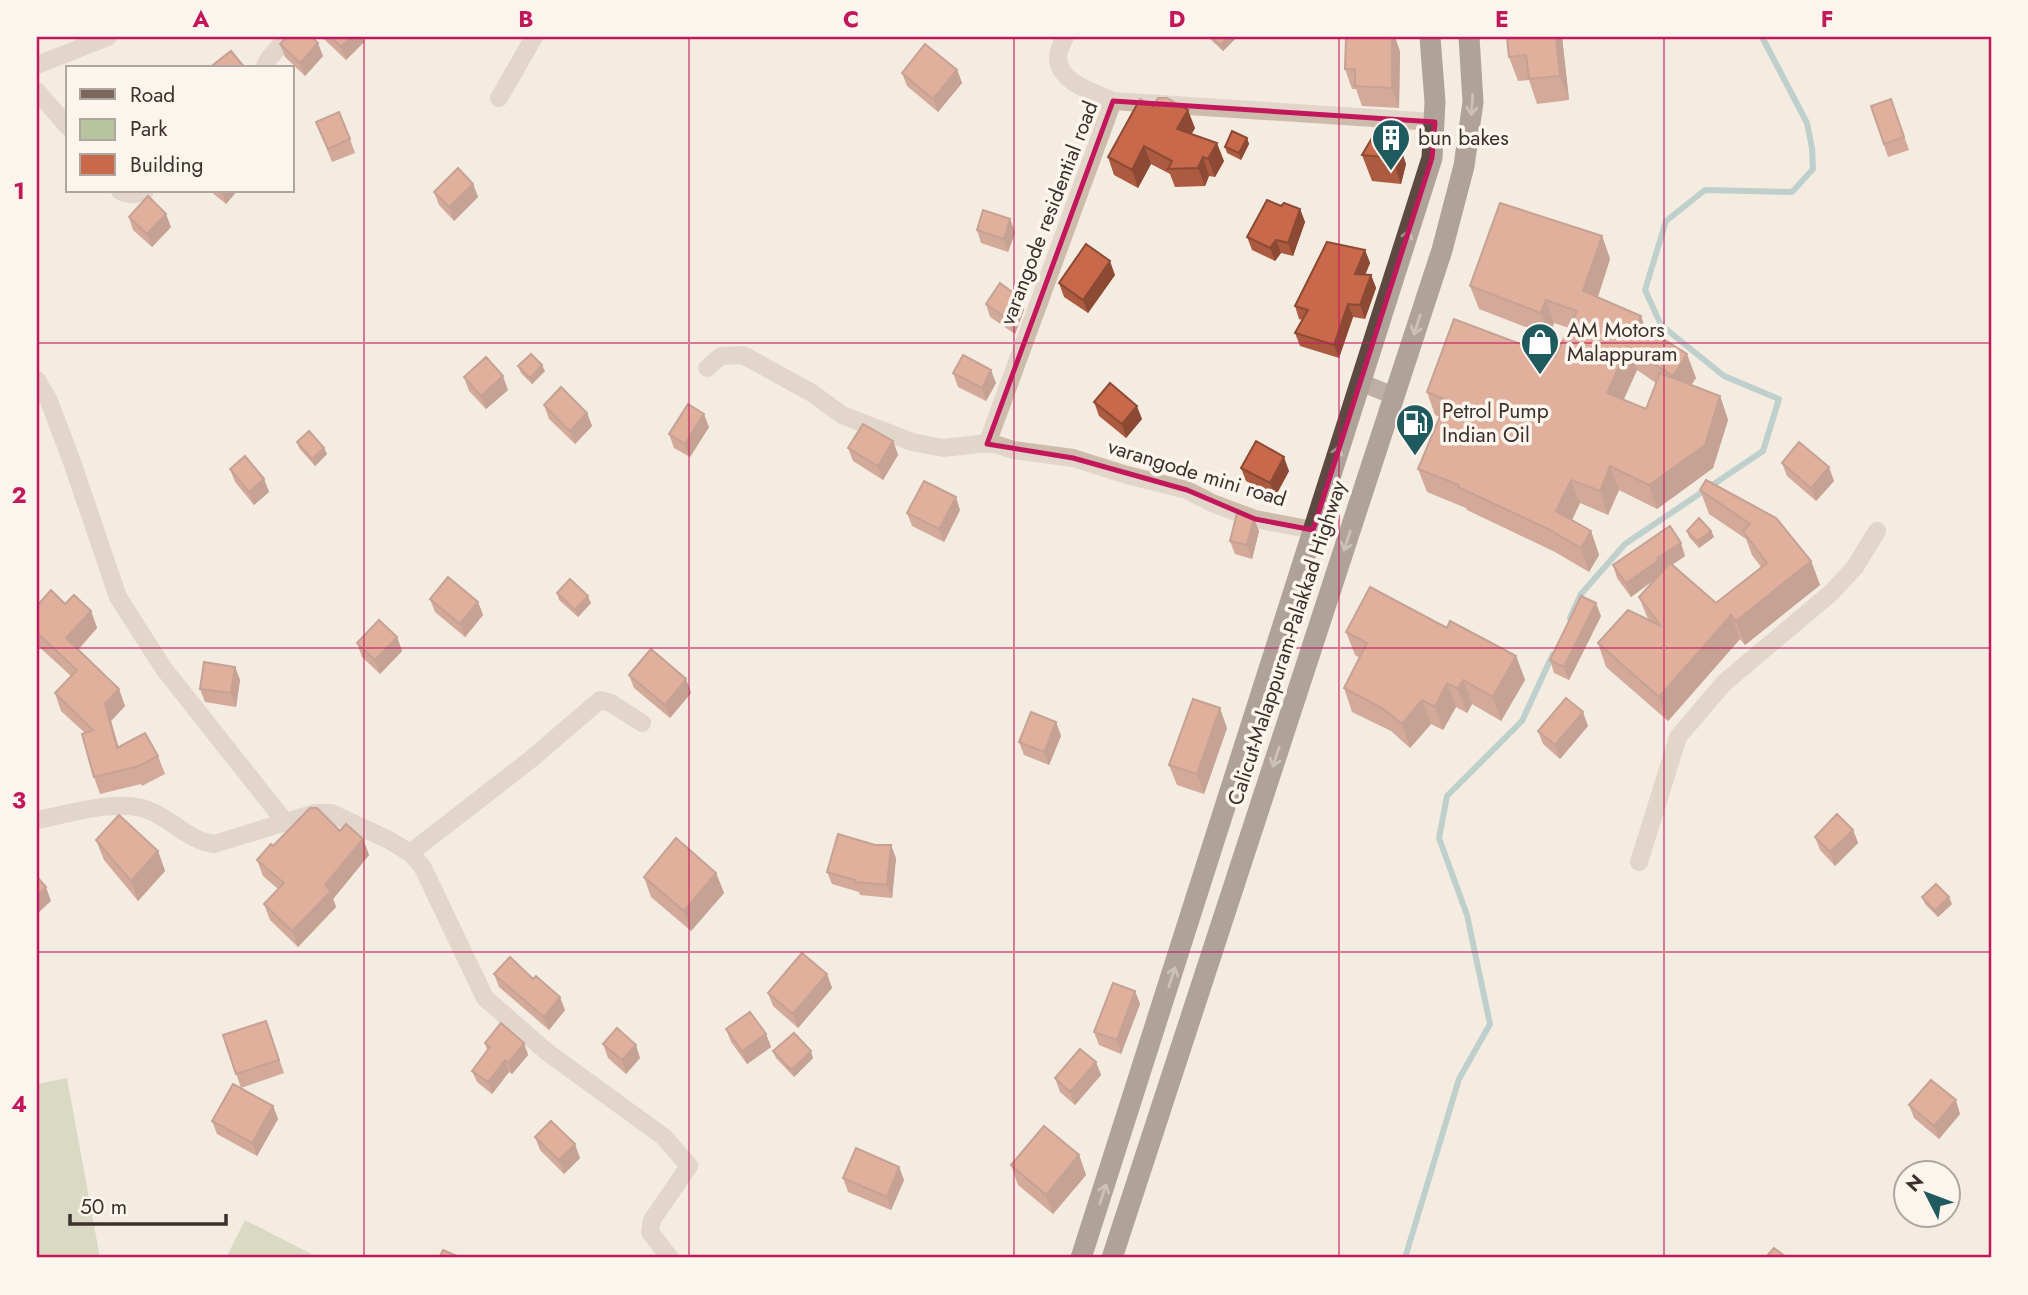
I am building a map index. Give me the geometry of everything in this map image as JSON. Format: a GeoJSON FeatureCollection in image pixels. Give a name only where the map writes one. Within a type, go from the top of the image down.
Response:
{"type":"FeatureCollection","features":[{"type":"Feature","properties":{"kind":"highway","name":"Calicut-Malappuram-Palakkad Highway"},"geometry":{"type":"LineString","coordinates":[[1081,1258],[1432,159],[1435,122],[1430,37]]}},
{"type":"Feature","properties":{"kind":"highway","name":"Calicut-Malappuram-Palakkad Highway"},"geometry":{"type":"LineString","coordinates":[[1112,1258],[1442,250],[1464,166],[1473,102],[1469,37]]}},
{"type":"Feature","properties":{"kind":"main road"},"geometry":{"type":"LineString","coordinates":[[1360,383],[1394,396]]}},
{"type":"Feature","properties":{"kind":"street"},"geometry":{"type":"LineString","coordinates":[[37,65],[108,37]]}},
{"type":"Feature","properties":{"kind":"street"},"geometry":{"type":"LineString","coordinates":[[265,66],[288,37]]}},
{"type":"Feature","properties":{"kind":"street"},"geometry":{"type":"LineString","coordinates":[[499,98],[534,37]]}},
{"type":"Feature","properties":{"kind":"street"},"geometry":{"type":"LineString","coordinates":[[1065,37],[1058,57],[1061,71],[1074,83],[1113,101]]}},
{"type":"Feature","properties":{"kind":"street"},"geometry":{"type":"LineString","coordinates":[[37,91],[66,125]]}},
{"type":"Feature","properties":{"kind":"street","name":"varangode residential road"},"geometry":{"type":"LineString","coordinates":[[987,444],[1113,101],[1435,122]]}},
{"type":"Feature","properties":{"kind":"street"},"geometry":{"type":"LineString","coordinates":[[122,192],[143,192]]}},
{"type":"Feature","properties":{"kind":"street","name":"varangode mini road"},"geometry":{"type":"LineString","coordinates":[[707,368],[721,356],[743,355],[812,393],[842,415],[912,442],[943,448],[987,444],[1073,458],[1187,490],[1212,503],[1255,519],[1313,530]]}},
{"type":"Feature","properties":{"kind":"street"},"geometry":{"type":"LineString","coordinates":[[37,380],[50,401],[118,597],[164,669],[286,823]]}},
{"type":"Feature","properties":{"kind":"street"},"geometry":{"type":"LineString","coordinates":[[1639,862],[1678,737],[1724,683],[1832,592],[1854,567],[1877,531]]}},
{"type":"Feature","properties":{"kind":"street"},"geometry":{"type":"LineString","coordinates":[[410,853],[530,760],[600,700],[611,703],[642,723]]}},
{"type":"Feature","properties":{"kind":"street"},"geometry":{"type":"LineString","coordinates":[[37,820],[134,805],[151,811],[200,842],[214,844],[315,814],[331,813],[389,839],[410,853],[422,866],[485,998],[547,1052],[664,1137],[689,1166],[652,1220],[650,1232],[670,1258]]}},
{"type":"Feature","properties":{"kind":"highlighted area"},"geometry":{"type":"Polygon","coordinates":[[[1113,101],[1435,122],[1432,158],[1313,530],[1255,519],[1187,490],[1073,458],[987,444],[1113,101]]]}},
{"type":"Feature","properties":{"kind":"green space"},"geometry":{"type":"Polygon","coordinates":[[[67,1078],[100,1258],[37,1258],[37,1084],[67,1078]]]}},
{"type":"Feature","properties":{"kind":"green space"},"geometry":{"type":"Polygon","coordinates":[[[245,1220],[319,1258],[226,1258],[245,1220]]]}},
{"type":"Feature","properties":{"kind":"building"},"geometry":{"type":"Polygon","coordinates":[[[287,37],[312,37],[318,43],[300,63],[280,44],[287,37]]]}},
{"type":"Feature","properties":{"kind":"building"},"geometry":{"type":"Polygon","coordinates":[[[331,37],[351,37],[341,47],[331,37]]]}},
{"type":"Feature","properties":{"kind":"building"},"geometry":{"type":"Polygon","coordinates":[[[1212,37],[1228,37],[1220,45],[1212,37]]]}},
{"type":"Feature","properties":{"kind":"building"},"geometry":{"type":"Polygon","coordinates":[[[1346,37],[1392,37],[1392,88],[1355,86],[1355,69],[1345,69],[1346,37]]]}},
{"type":"Feature","properties":{"kind":"building"},"geometry":{"type":"Polygon","coordinates":[[[1507,37],[1556,37],[1560,76],[1529,79],[1526,55],[1509,57],[1507,37]]]}},
{"type":"Feature","properties":{"kind":"building"},"geometry":{"type":"Polygon","coordinates":[[[925,44],[957,70],[933,99],[902,73],[925,44]]]}},
{"type":"Feature","properties":{"kind":"building"},"geometry":{"type":"Polygon","coordinates":[[[231,51],[243,66],[212,66],[231,51]]]}},
{"type":"Feature","properties":{"kind":"building"},"geometry":{"type":"Polygon","coordinates":[[[1158,98],[1167,98],[1188,110],[1177,129],[1217,143],[1208,159],[1203,157],[1198,168],[1168,169],[1172,161],[1144,146],[1132,170],[1108,157],[1140,99],[1153,106],[1158,98]]]}},
{"type":"Feature","properties":{"kind":"building"},"geometry":{"type":"Polygon","coordinates":[[[1891,99],[1904,137],[1884,144],[1871,106],[1891,99]]]}},
{"type":"Feature","properties":{"kind":"building"},"geometry":{"type":"Polygon","coordinates":[[[339,112],[350,139],[328,149],[316,122],[339,112]]]}},
{"type":"Feature","properties":{"kind":"building"},"geometry":{"type":"Polygon","coordinates":[[[1232,131],[1247,138],[1239,153],[1225,147],[1232,131]]]}},
{"type":"Feature","properties":{"kind":"building"},"geometry":{"type":"Polygon","coordinates":[[[1375,133],[1397,138],[1392,158],[1362,155],[1375,133]]]}},
{"type":"Feature","properties":{"kind":"building"},"geometry":{"type":"Polygon","coordinates":[[[458,168],[473,184],[449,207],[434,192],[458,168]]]}},
{"type":"Feature","properties":{"kind":"building"},"geometry":{"type":"Polygon","coordinates":[[[148,196],[166,214],[147,234],[129,217],[148,196]]]}},
{"type":"Feature","properties":{"kind":"building"},"geometry":{"type":"Polygon","coordinates":[[[1267,200],[1281,206],[1284,203],[1300,209],[1288,243],[1276,240],[1270,248],[1247,237],[1267,200]]]}},
{"type":"Feature","properties":{"kind":"building"},"geometry":{"type":"Polygon","coordinates":[[[1500,203],[1602,236],[1583,291],[1641,316],[1638,323],[1687,354],[1673,376],[1628,347],[1607,393],[1646,409],[1660,373],[1720,396],[1705,445],[1649,485],[1610,466],[1600,491],[1571,480],[1556,511],[1591,531],[1581,548],[1546,528],[1458,487],[1459,485],[1418,469],[1447,400],[1427,392],[1454,319],[1555,357],[1577,311],[1546,300],[1541,313],[1470,286],[1500,203]]]}},
{"type":"Feature","properties":{"kind":"building"},"geometry":{"type":"Polygon","coordinates":[[[983,210],[1010,219],[1004,239],[977,230],[983,210]]]}},
{"type":"Feature","properties":{"kind":"building"},"geometry":{"type":"Polygon","coordinates":[[[1327,242],[1365,250],[1355,274],[1371,275],[1360,305],[1348,304],[1334,345],[1295,333],[1308,310],[1295,306],[1327,242]]]}},
{"type":"Feature","properties":{"kind":"building"},"geometry":{"type":"Polygon","coordinates":[[[1086,244],[1110,261],[1083,300],[1059,283],[1086,244]]]}},
{"type":"Feature","properties":{"kind":"building"},"geometry":{"type":"Polygon","coordinates":[[[1000,283],[1019,297],[1010,321],[986,304],[1000,283]]]}},
{"type":"Feature","properties":{"kind":"building"},"geometry":{"type":"Polygon","coordinates":[[[531,354],[542,365],[530,378],[518,366],[531,354]]]}},
{"type":"Feature","properties":{"kind":"building"},"geometry":{"type":"Polygon","coordinates":[[[963,355],[991,370],[982,388],[953,373],[963,355]]]}},
{"type":"Feature","properties":{"kind":"building"},"geometry":{"type":"Polygon","coordinates":[[[486,357],[503,376],[481,396],[464,377],[486,357]]]}},
{"type":"Feature","properties":{"kind":"building"},"geometry":{"type":"Polygon","coordinates":[[[1110,383],[1137,406],[1122,424],[1094,402],[1110,383]]]}},
{"type":"Feature","properties":{"kind":"building"},"geometry":{"type":"Polygon","coordinates":[[[561,387],[587,413],[570,431],[544,405],[561,387]]]}},
{"type":"Feature","properties":{"kind":"building"},"geometry":{"type":"Polygon","coordinates":[[[688,404],[704,414],[685,444],[669,434],[688,404]]]}},
{"type":"Feature","properties":{"kind":"building"},"geometry":{"type":"Polygon","coordinates":[[[863,424],[893,441],[878,466],[848,448],[863,424]]]}},
{"type":"Feature","properties":{"kind":"building"},"geometry":{"type":"Polygon","coordinates":[[[309,431],[324,448],[312,459],[297,442],[309,431]]]}},
{"type":"Feature","properties":{"kind":"building"},"geometry":{"type":"Polygon","coordinates":[[[1256,441],[1284,457],[1270,483],[1241,468],[1256,441]]]}},
{"type":"Feature","properties":{"kind":"building"},"geometry":{"type":"Polygon","coordinates":[[[1799,442],[1829,467],[1811,488],[1782,463],[1799,442]]]}},
{"type":"Feature","properties":{"kind":"building"},"geometry":{"type":"Polygon","coordinates":[[[245,456],[264,479],[249,492],[230,469],[245,456]]]}},
{"type":"Feature","properties":{"kind":"building"},"geometry":{"type":"Polygon","coordinates":[[[1706,480],[1776,518],[1811,561],[1736,621],[1731,615],[1659,697],[1598,643],[1628,610],[1661,626],[1639,597],[1670,563],[1716,603],[1767,563],[1743,531],[1750,524],[1700,490],[1706,480]]]}},
{"type":"Feature","properties":{"kind":"building"},"geometry":{"type":"Polygon","coordinates":[[[924,481],[956,497],[939,529],[907,513],[924,481]]]}},
{"type":"Feature","properties":{"kind":"building"},"geometry":{"type":"Polygon","coordinates":[[[1237,513],[1254,518],[1247,545],[1230,541],[1237,513]]]}},
{"type":"Feature","properties":{"kind":"building"},"geometry":{"type":"Polygon","coordinates":[[[1699,518],[1711,531],[1697,541],[1687,531],[1699,518]]]}},
{"type":"Feature","properties":{"kind":"building"},"geometry":{"type":"Polygon","coordinates":[[[1670,526],[1681,543],[1626,583],[1613,565],[1670,526]]]}},
{"type":"Feature","properties":{"kind":"building"},"geometry":{"type":"Polygon","coordinates":[[[448,577],[478,602],[460,624],[430,599],[448,577]]]}},
{"type":"Feature","properties":{"kind":"building"},"geometry":{"type":"Polygon","coordinates":[[[570,579],[588,596],[575,610],[557,593],[570,579]]]}},
{"type":"Feature","properties":{"kind":"building"},"geometry":{"type":"Polygon","coordinates":[[[1370,587],[1447,628],[1450,621],[1516,656],[1493,697],[1463,680],[1458,689],[1447,683],[1435,707],[1422,700],[1402,724],[1382,708],[1344,688],[1367,643],[1346,632],[1370,587]]]}},
{"type":"Feature","properties":{"kind":"building"},"geometry":{"type":"Polygon","coordinates":[[[51,590],[65,604],[74,595],[91,611],[66,638],[119,689],[105,704],[117,748],[145,733],[158,756],[135,768],[94,777],[82,734],[93,730],[55,693],[77,670],[37,633],[37,606],[51,590]]]}},
{"type":"Feature","properties":{"kind":"building"},"geometry":{"type":"Polygon","coordinates":[[[1581,596],[1596,603],[1564,667],[1550,660],[1581,596]]]}},
{"type":"Feature","properties":{"kind":"building"},"geometry":{"type":"Polygon","coordinates":[[[379,620],[397,637],[375,660],[357,643],[379,620]]]}},
{"type":"Feature","properties":{"kind":"building"},"geometry":{"type":"Polygon","coordinates":[[[651,649],[686,679],[665,705],[629,675],[651,649]]]}},
{"type":"Feature","properties":{"kind":"building"},"geometry":{"type":"Polygon","coordinates":[[[204,662],[235,667],[231,693],[200,689],[204,662]]]}},
{"type":"Feature","properties":{"kind":"building"},"geometry":{"type":"Polygon","coordinates":[[[1566,698],[1583,712],[1555,745],[1538,731],[1566,698]]]}},
{"type":"Feature","properties":{"kind":"building"},"geometry":{"type":"Polygon","coordinates":[[[1193,699],[1220,708],[1197,774],[1169,765],[1193,699]]]}},
{"type":"Feature","properties":{"kind":"building"},"geometry":{"type":"Polygon","coordinates":[[[1031,712],[1056,722],[1044,752],[1019,742],[1031,712]]]}},
{"type":"Feature","properties":{"kind":"building"},"geometry":{"type":"Polygon","coordinates":[[[310,808],[317,808],[340,831],[346,824],[363,839],[325,885],[331,891],[292,931],[264,904],[284,883],[257,860],[310,808]]]}},
{"type":"Feature","properties":{"kind":"building"},"geometry":{"type":"Polygon","coordinates":[[[1837,814],[1853,830],[1830,852],[1815,837],[1837,814]]]}},
{"type":"Feature","properties":{"kind":"building"},"geometry":{"type":"Polygon","coordinates":[[[119,815],[158,851],[131,881],[96,840],[119,815]]]}},
{"type":"Feature","properties":{"kind":"building"},"geometry":{"type":"Polygon","coordinates":[[[838,834],[875,845],[891,845],[887,885],[855,882],[827,872],[838,834]]]}},
{"type":"Feature","properties":{"kind":"building"},"geometry":{"type":"Polygon","coordinates":[[[676,838],[716,873],[684,911],[644,877],[676,838]]]}},
{"type":"Feature","properties":{"kind":"building"},"geometry":{"type":"Polygon","coordinates":[[[37,877],[46,887],[37,896],[37,877]]]}},
{"type":"Feature","properties":{"kind":"building"},"geometry":{"type":"Polygon","coordinates":[[[1936,884],[1949,897],[1935,911],[1922,897],[1936,884]]]}},
{"type":"Feature","properties":{"kind":"building"},"geometry":{"type":"Polygon","coordinates":[[[802,953],[827,974],[793,1014],[768,993],[802,953]]]}},
{"type":"Feature","properties":{"kind":"building"},"geometry":{"type":"Polygon","coordinates":[[[510,957],[533,979],[536,976],[560,997],[544,1017],[494,974],[510,957]]]}},
{"type":"Feature","properties":{"kind":"building"},"geometry":{"type":"Polygon","coordinates":[[[1113,983],[1135,991],[1117,1040],[1094,1032],[1113,983]]]}},
{"type":"Feature","properties":{"kind":"building"},"geometry":{"type":"Polygon","coordinates":[[[750,1012],[766,1034],[742,1051],[726,1029],[750,1012]]]}},
{"type":"Feature","properties":{"kind":"building"},"geometry":{"type":"Polygon","coordinates":[[[266,1021],[279,1060],[236,1074],[223,1035],[266,1021]]]}},
{"type":"Feature","properties":{"kind":"building"},"geometry":{"type":"Polygon","coordinates":[[[501,1023],[524,1043],[508,1063],[505,1060],[488,1082],[472,1071],[490,1047],[485,1043],[501,1023]]]}},
{"type":"Feature","properties":{"kind":"building"},"geometry":{"type":"Polygon","coordinates":[[[617,1028],[636,1045],[622,1060],[603,1044],[617,1028]]]}},
{"type":"Feature","properties":{"kind":"building"},"geometry":{"type":"Polygon","coordinates":[[[794,1033],[811,1051],[791,1070],[773,1051],[794,1033]]]}},
{"type":"Feature","properties":{"kind":"building"},"geometry":{"type":"Polygon","coordinates":[[[1080,1049],[1096,1062],[1070,1092],[1055,1078],[1080,1049]]]}},
{"type":"Feature","properties":{"kind":"building"},"geometry":{"type":"Polygon","coordinates":[[[1931,1080],[1956,1100],[1934,1126],[1909,1105],[1931,1080]]]}},
{"type":"Feature","properties":{"kind":"building"},"geometry":{"type":"Polygon","coordinates":[[[233,1084],[273,1106],[252,1143],[212,1121],[233,1084]]]}},
{"type":"Feature","properties":{"kind":"building"},"geometry":{"type":"Polygon","coordinates":[[[551,1121],[575,1144],[559,1160],[535,1137],[551,1121]]]}},
{"type":"Feature","properties":{"kind":"building"},"geometry":{"type":"Polygon","coordinates":[[[1044,1126],[1079,1155],[1046,1195],[1011,1165],[1044,1126]]]}},
{"type":"Feature","properties":{"kind":"building"},"geometry":{"type":"Polygon","coordinates":[[[856,1148],[899,1167],[887,1197],[843,1178],[856,1148]]]}},
{"type":"Feature","properties":{"kind":"building"},"geometry":{"type":"Polygon","coordinates":[[[1774,1248],[1787,1258],[1765,1258],[1774,1248]]]}},
{"type":"Feature","properties":{"kind":"building"},"geometry":{"type":"Polygon","coordinates":[[[443,1250],[457,1256],[456,1258],[439,1258],[443,1250]]]}},
{"type":"Feature","properties":{"kind":"waterway"},"geometry":{"type":"LineString","coordinates":[[1570,618],[1581,594],[1625,544],[1763,451],[1779,399],[1724,376],[1661,325],[1645,290],[1666,221],[1705,190],[1792,192],[1813,169],[1807,123],[1762,37]]}},
{"type":"Feature","properties":{"kind":"waterway"},"geometry":{"type":"LineString","coordinates":[[1405,1258],[1459,1079],[1490,1024],[1467,915],[1439,838],[1447,796],[1522,721],[1553,654]]}},
{"type":"Feature","properties":{"kind":"place","name":"bun bakes"},"geometry":{"type":"Point","coordinates":[1391,172]}},
{"type":"Feature","properties":{"kind":"place","name":"AM Motors Malappuram"},"geometry":{"type":"Point","coordinates":[1540,376]}},
{"type":"Feature","properties":{"kind":"place","name":"Petrol Pump Indian Oil"},"geometry":{"type":"Point","coordinates":[1415,457]}}]}
